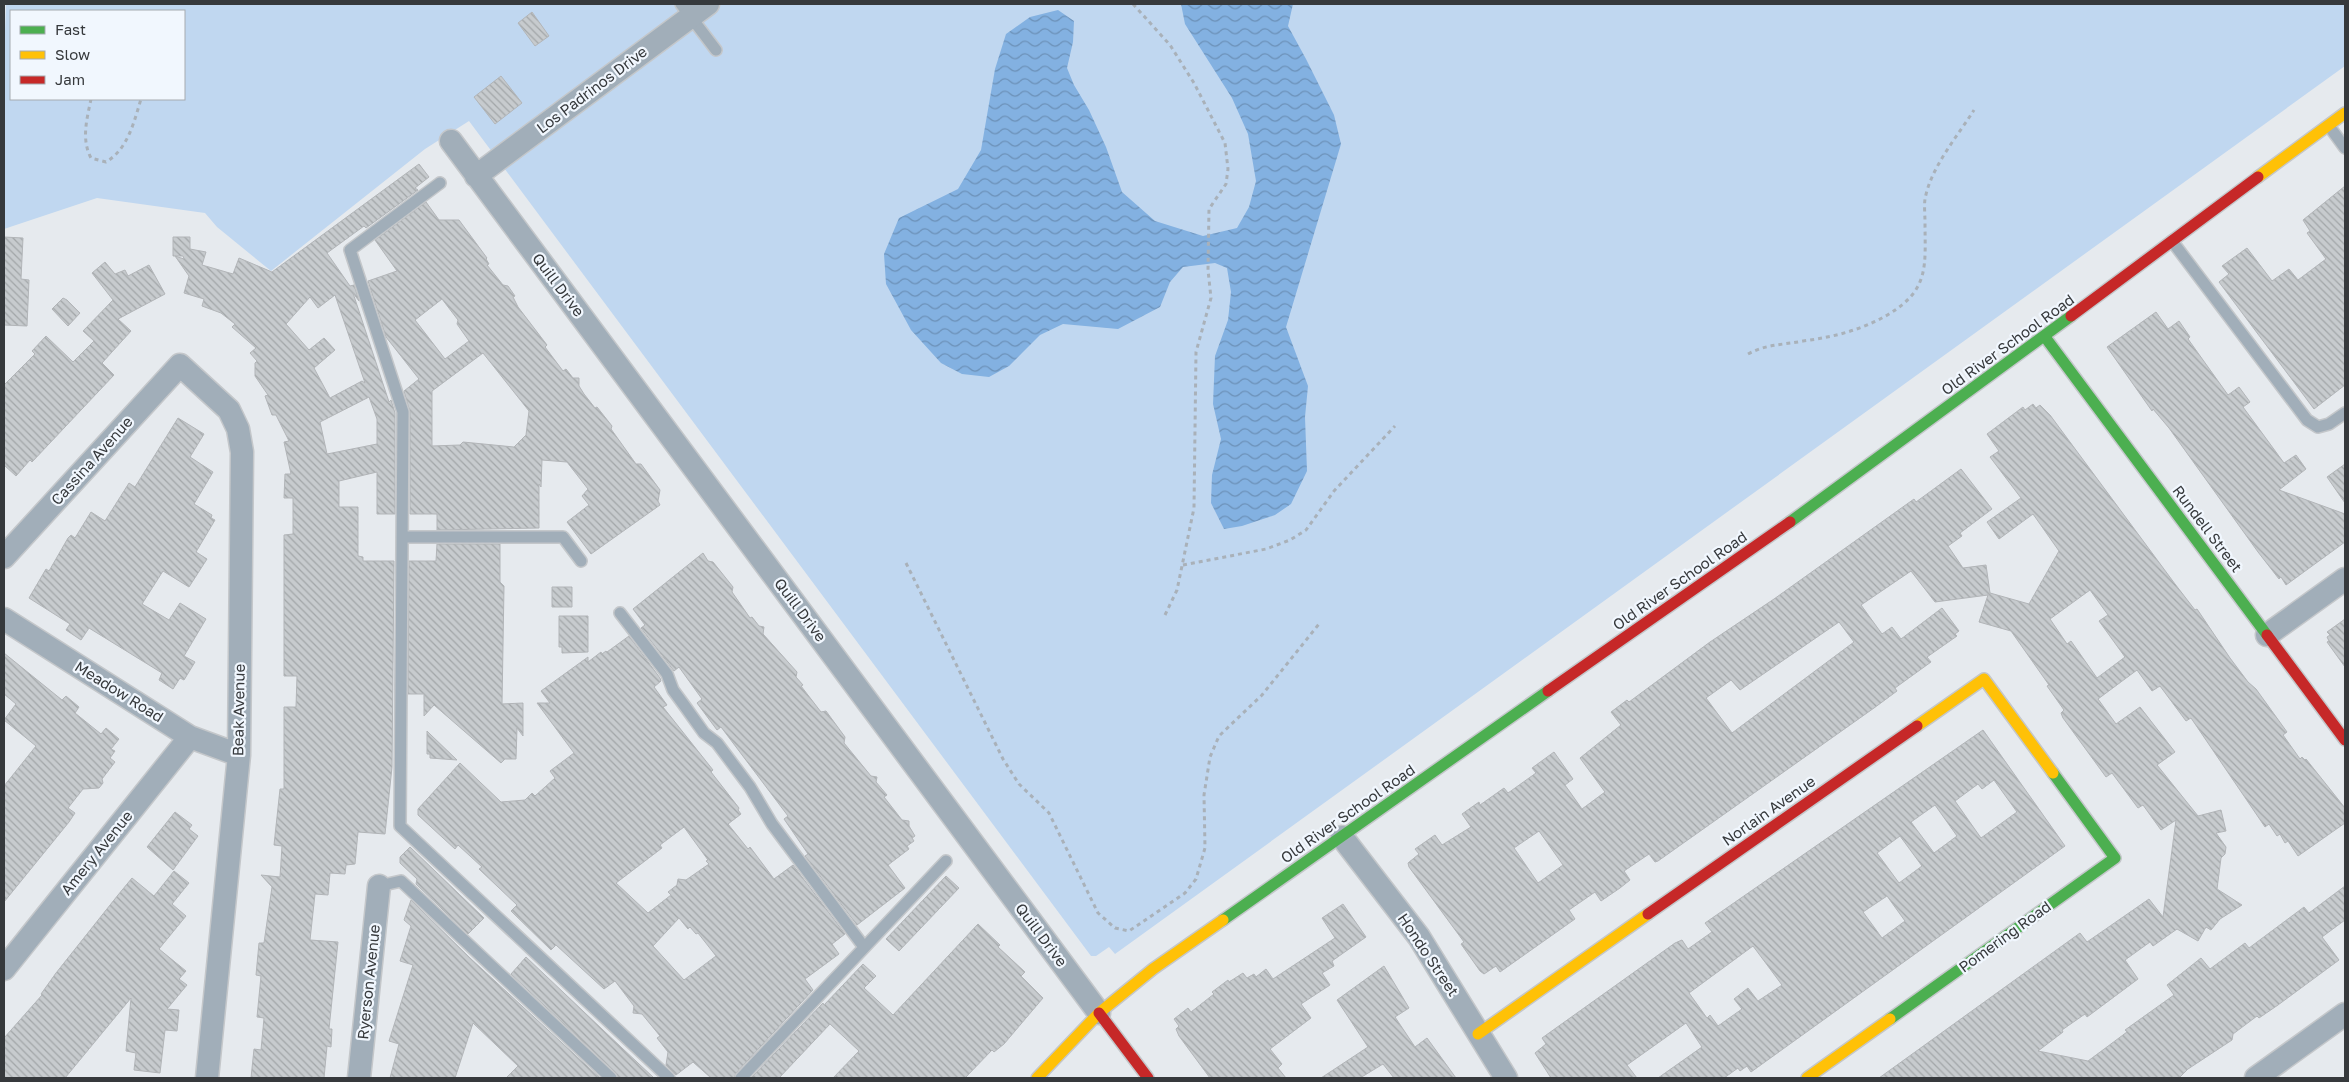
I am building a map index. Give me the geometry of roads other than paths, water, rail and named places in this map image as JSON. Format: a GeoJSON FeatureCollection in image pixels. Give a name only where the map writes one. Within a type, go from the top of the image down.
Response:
{"type":"FeatureCollection","features":[{"type":"Feature","properties":{"kind":"street","name":"Los Padrinos Drive"},"geometry":{"type":"LineString","coordinates":[[476,176],[693,8]]}},
{"type":"Feature","properties":{"kind":"street","name":"Old River School Road"},"geometry":{"type":"LineString","coordinates":[[1037,1078],[1099,1013],[1153,969],[1855,476],[2345,113]]}},
{"type":"Feature","properties":{"kind":"street","name":"Quill Drive"},"geometry":{"type":"LineString","coordinates":[[451,141],[1148,1078]]}},
{"type":"Feature","properties":{"kind":"street","name":"Rundell Street"},"geometry":{"type":"LineString","coordinates":[[2044,337],[2345,740]]}},
{"type":"Feature","properties":{"kind":"street","name":"Cassina Avenue"},"geometry":{"type":"LineString","coordinates":[[4,558],[180,364]]}},
{"type":"Feature","properties":{"kind":"street","name":"Beak Avenue"},"geometry":{"type":"LineString","coordinates":[[180,364],[229,410],[238,429],[242,452],[239,755],[207,1078]]}},
{"type":"Feature","properties":{"kind":"street"},"geometry":{"type":"LineString","coordinates":[[2267,635],[2345,579]]}},
{"type":"Feature","properties":{"kind":"street","name":"Meadow Road"},"geometry":{"type":"LineString","coordinates":[[4,619],[190,738],[239,755]]}},
{"type":"Feature","properties":{"kind":"street","name":"Norlain Avenue"},"geometry":{"type":"LineString","coordinates":[[1478,1034],[1984,679],[2052,770]]}},
{"type":"Feature","properties":{"kind":"street","name":"Amery Avenue"},"geometry":{"type":"LineString","coordinates":[[4,969],[190,738]]}},
{"type":"Feature","properties":{"kind":"street","name":"Pomering Road"},"geometry":{"type":"LineString","coordinates":[[1807,1078],[2115,858],[2052,770]]}},
{"type":"Feature","properties":{"kind":"street","name":"Hondo Street"},"geometry":{"type":"LineString","coordinates":[[1342,836],[1419,937],[1506,1078]]}},
{"type":"Feature","properties":{"kind":"street","name":"Ryerson Avenue"},"geometry":{"type":"LineString","coordinates":[[358,1078],[380,886]]}},
{"type":"Feature","properties":{"kind":"street"},"geometry":{"type":"LineString","coordinates":[[2256,1078],[2345,1014]]}},
{"type":"Feature","properties":{"kind":"lane"},"geometry":{"type":"LineString","coordinates":[[693,8],[716,50]]}},
{"type":"Feature","properties":{"kind":"lane"},"geometry":{"type":"LineString","coordinates":[[2328,126],[2345,148]]}},
{"type":"Feature","properties":{"kind":"lane"},"geometry":{"type":"LineString","coordinates":[[440,183],[350,250],[403,412],[400,826],[669,1078]]}},
{"type":"Feature","properties":{"kind":"lane"},"geometry":{"type":"LineString","coordinates":[[2172,241],[2307,420],[2318,426],[2324,426],[2345,413]]}},
{"type":"Feature","properties":{"kind":"lane"},"geometry":{"type":"LineString","coordinates":[[402,537],[563,537],[581,561]]}},
{"type":"Feature","properties":{"kind":"lane"},"geometry":{"type":"LineString","coordinates":[[620,613],[666,674],[672,690],[704,733],[718,743],[750,787],[772,824],[864,947]]}},
{"type":"Feature","properties":{"kind":"lane"},"geometry":{"type":"LineString","coordinates":[[741,1078],[946,862]]}},
{"type":"Feature","properties":{"kind":"lane"},"geometry":{"type":"LineString","coordinates":[[380,886],[401,881],[611,1078]]}},
{"type":"Feature","properties":{"kind":"water"},"geometry":{"type":"Polygon","coordinates":[[[1181,4],[1293,4],[1288,26],[1334,115],[1341,144],[1286,327],[1308,386],[1305,417],[1307,471],[1291,504],[1275,515],[1242,526],[1224,529],[1211,503],[1212,475],[1221,439],[1213,404],[1215,356],[1228,320],[1231,292],[1227,268],[1215,263],[1183,267],[1170,282],[1160,307],[1118,329],[1063,324],[1040,335],[1009,366],[989,377],[962,374],[941,363],[911,330],[886,284],[884,254],[899,218],[958,189],[981,150],[995,69],[1006,34],[1030,17],[1058,10],[1074,21],[1073,42],[1067,68],[1106,147],[1122,192],[1155,221],[1203,236],[1237,228],[1249,207],[1256,181],[1248,134],[1232,98],[1185,24],[1181,4]]]}}]}
